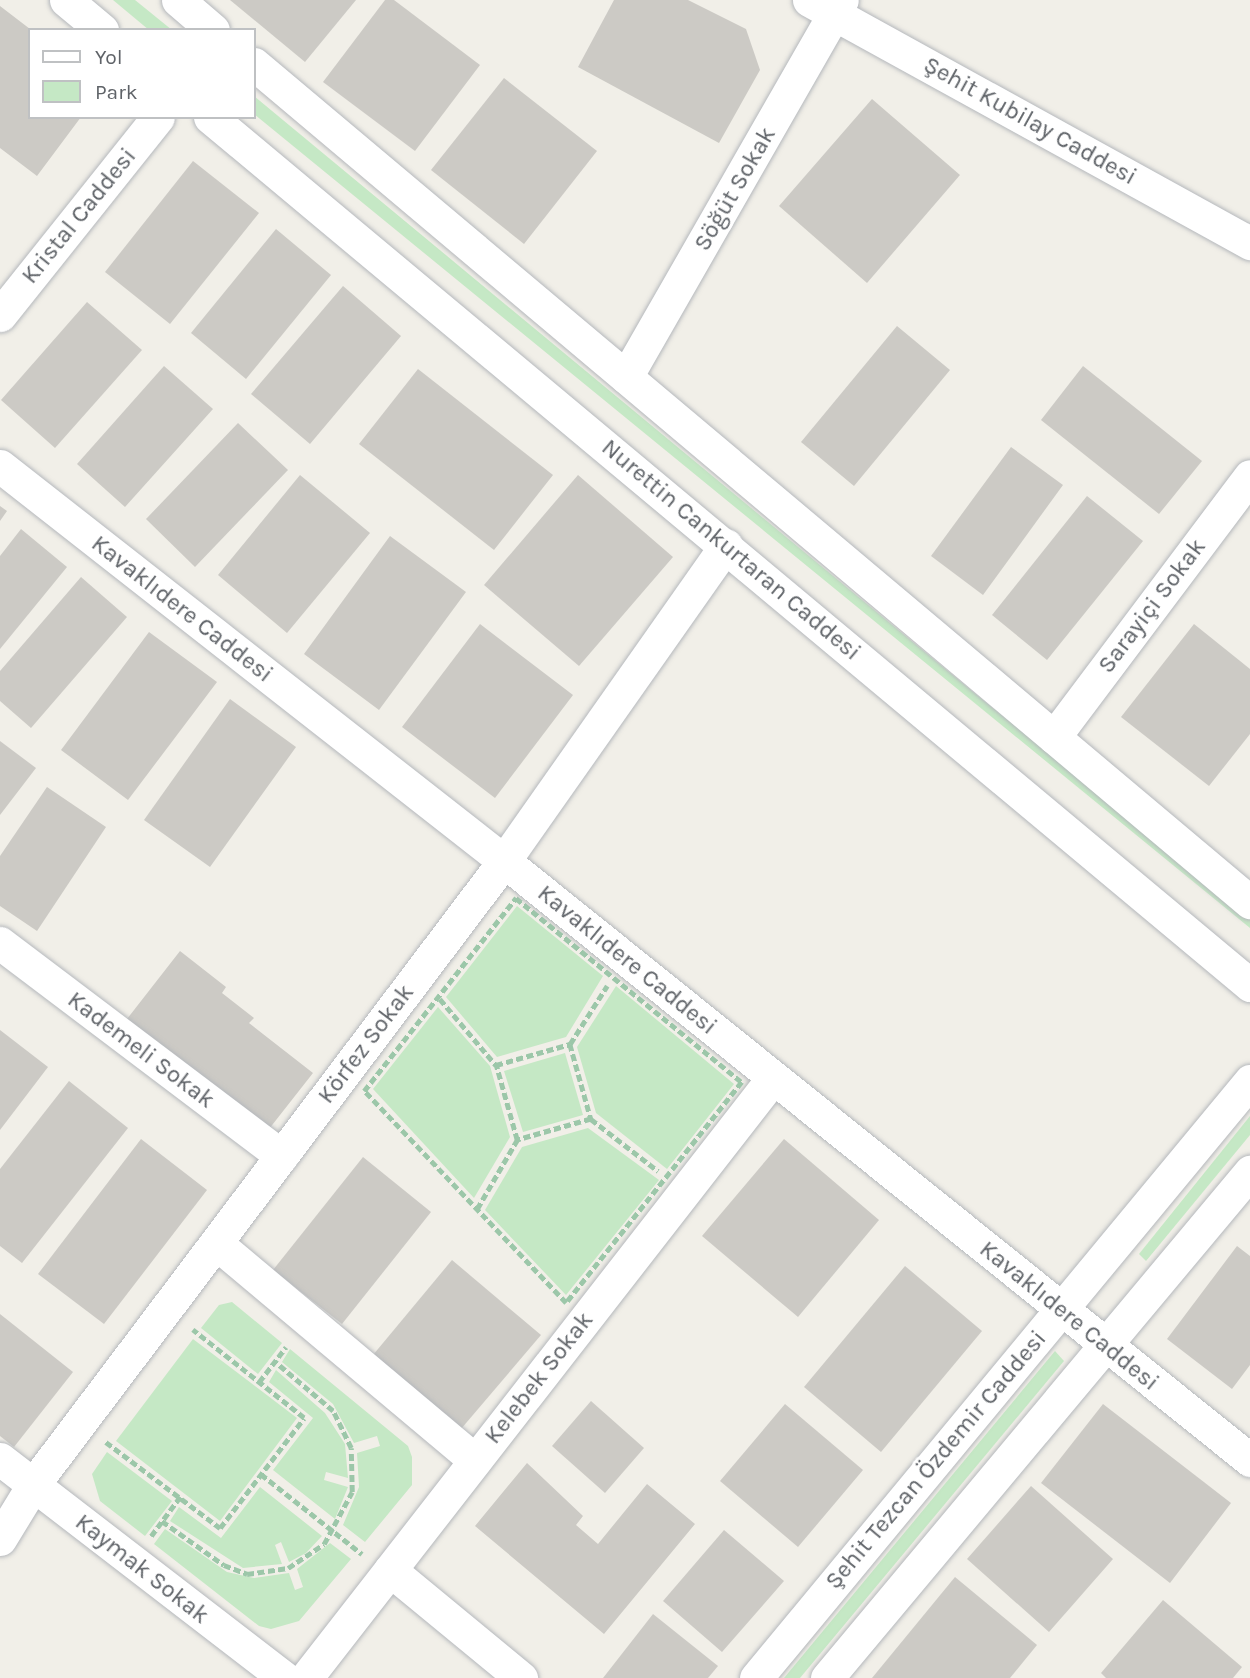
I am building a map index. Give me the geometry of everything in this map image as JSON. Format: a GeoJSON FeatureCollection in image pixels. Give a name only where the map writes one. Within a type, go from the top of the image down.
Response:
{"type":"FeatureCollection","features":[{"type":"Feature","properties":{"kind":"street"},"geometry":{"type":"LineString","coordinates":[[66,0],[100,28]]}},
{"type":"Feature","properties":{"kind":"street"},"geometry":{"type":"LineString","coordinates":[[178,0],[211,28]]}},
{"type":"Feature","properties":{"kind":"street","name":"Şehit Kubilay Caddesi"},"geometry":{"type":"LineString","coordinates":[[829,5],[1250,243]]}},
{"type":"Feature","properties":{"kind":"street","name":"Söğüt Sokak"},"geometry":{"type":"LineString","coordinates":[[626,377],[829,5]]}},
{"type":"Feature","properties":{"kind":"street"},"geometry":{"type":"LineString","coordinates":[[256,66],[1250,902]]}},
{"type":"Feature","properties":{"kind":"street","name":"Kristal Caddesi"},"geometry":{"type":"LineString","coordinates":[[0,315],[156,119]]}},
{"type":"Feature","properties":{"kind":"street","name":"Nurettin Cankurtaran Caddesi"},"geometry":{"type":"LineString","coordinates":[[212,119],[1250,985]]}},
{"type":"Feature","properties":{"kind":"street","name":"Kavaklıdere Caddesi"},"geometry":{"type":"LineString","coordinates":[[0,466],[504,861],[1103,1345],[1250,1460]]}},
{"type":"Feature","properties":{"kind":"street","name":"Sarayiçi Sokak"},"geometry":{"type":"LineString","coordinates":[[1054,737],[1250,476]]}},
{"type":"Feature","properties":{"kind":"street","name":"Körfez Sokak"},"geometry":{"type":"LineString","coordinates":[[0,1539],[33,1485],[282,1156],[428,986],[504,861],[726,545]]}},
{"type":"Feature","properties":{"kind":"street","name":"Kademeli Sokak"},"geometry":{"type":"LineString","coordinates":[[0,943],[282,1156]]}},
{"type":"Feature","properties":{"kind":"street","name":"Kelebek Sokak"},"geometry":{"type":"LineString","coordinates":[[306,1678],[375,1557],[475,1461],[773,1078]]}},
{"type":"Feature","properties":{"kind":"street","name":"Şehit Tezcan Özdemir Caddesi"},"geometry":{"type":"LineString","coordinates":[[756,1678],[1250,1081]]}},
{"type":"Feature","properties":{"kind":"street"},"geometry":{"type":"LineString","coordinates":[[827,1678],[1250,1171]]}},
{"type":"Feature","properties":{"kind":"street"},"geometry":{"type":"LineString","coordinates":[[216,1243],[475,1461]]}},
{"type":"Feature","properties":{"kind":"street","name":"Kaymak Sokak"},"geometry":{"type":"LineString","coordinates":[[0,1459],[284,1678]]}},
{"type":"Feature","properties":{"kind":"street"},"geometry":{"type":"LineString","coordinates":[[375,1557],[521,1678]]}},
{"type":"Feature","properties":{"kind":"path"},"geometry":{"type":"LineString","coordinates":[[516,898],[612,977],[742,1082],[566,1303],[364,1091],[428,986],[516,898]]}},
{"type":"Feature","properties":{"kind":"path"},"geometry":{"type":"LineString","coordinates":[[496,1065],[570,1044],[612,977]]}},
{"type":"Feature","properties":{"kind":"path"},"geometry":{"type":"LineString","coordinates":[[428,986],[496,1065],[517,1140]]}},
{"type":"Feature","properties":{"kind":"path"},"geometry":{"type":"LineString","coordinates":[[570,1044],[591,1119],[666,1177]]}},
{"type":"Feature","properties":{"kind":"path"},"geometry":{"type":"LineString","coordinates":[[477,1209],[517,1140],[591,1119]]}},
{"type":"Feature","properties":{"kind":"path"},"geometry":{"type":"LineString","coordinates":[[185,1339],[199,1320]]}},
{"type":"Feature","properties":{"kind":"path"},"geometry":{"type":"LineString","coordinates":[[106,1442],[220,1528],[304,1418],[192,1330]]}},
{"type":"Feature","properties":{"kind":"path"},"geometry":{"type":"LineString","coordinates":[[259,1382],[291,1340]]}},
{"type":"Feature","properties":{"kind":"path"},"geometry":{"type":"LineString","coordinates":[[162,1521],[224,1565],[247,1574],[272,1572],[304,1560],[332,1531],[352,1492],[351,1448],[333,1411],[275,1362]]}},
{"type":"Feature","properties":{"kind":"path"},"geometry":{"type":"LineString","coordinates":[[99,1452],[114,1431]]}},
{"type":"Feature","properties":{"kind":"path"},"geometry":{"type":"LineString","coordinates":[[261,1474],[332,1531],[375,1557]]}},
{"type":"Feature","properties":{"kind":"path"},"geometry":{"type":"LineString","coordinates":[[145,1544],[180,1497]]}},
{"type":"Feature","properties":{"kind":"path"},"geometry":{"type":"LineString","coordinates":[[355,1565],[375,1557]]}},
{"type":"Feature","properties":{"kind":"green space"},"geometry":{"type":"Polygon","coordinates":[[[113,0],[135,0],[170,28],[147,28],[113,0]]]}},
{"type":"Feature","properties":{"kind":"green space"},"geometry":{"type":"Polygon","coordinates":[[[256,98],[978,696],[1250,915],[1250,928],[256,116],[256,98]]]}},
{"type":"Feature","properties":{"kind":"green space"},"geometry":{"type":"Polygon","coordinates":[[[517,906],[603,976],[566,1037],[497,1057],[446,997],[517,906]]]}},
{"type":"Feature","properties":{"kind":"green space"},"geometry":{"type":"Polygon","coordinates":[[[616,986],[734,1084],[667,1169],[596,1113],[577,1047],[616,986]]]}},
{"type":"Feature","properties":{"kind":"green space"},"geometry":{"type":"Polygon","coordinates":[[[438,1007],[490,1066],[510,1137],[474,1198],[373,1089],[438,1007]]]}},
{"type":"Feature","properties":{"kind":"green space"},"geometry":{"type":"Polygon","coordinates":[[[565,1053],[583,1115],[523,1132],[504,1071],[565,1053]]]}},
{"type":"Feature","properties":{"kind":"green space"},"geometry":{"type":"Polygon","coordinates":[[[1250,1116],[1250,1135],[1146,1261],[1139,1254],[1250,1116]]]}},
{"type":"Feature","properties":{"kind":"green space"},"geometry":{"type":"Polygon","coordinates":[[[588,1128],[659,1180],[566,1295],[485,1210],[522,1147],[588,1128]]]}},
{"type":"Feature","properties":{"kind":"green space"},"geometry":{"type":"Polygon","coordinates":[[[232,1302],[282,1343],[258,1374],[201,1328],[219,1305],[232,1302]]]}},
{"type":"Feature","properties":{"kind":"green space"},"geometry":{"type":"Polygon","coordinates":[[[193,1339],[297,1418],[220,1521],[116,1441],[193,1339]]]}},
{"type":"Feature","properties":{"kind":"green space"},"geometry":{"type":"Polygon","coordinates":[[[290,1349],[408,1446],[412,1457],[412,1485],[365,1542],[343,1525],[359,1487],[357,1453],[380,1446],[377,1436],[354,1443],[333,1404],[282,1362],[290,1349]]]}},
{"type":"Feature","properties":{"kind":"green space"},"geometry":{"type":"Polygon","coordinates":[[[1055,1351],[1064,1361],[800,1678],[784,1678],[1055,1351]]]}},
{"type":"Feature","properties":{"kind":"green space"},"geometry":{"type":"Polygon","coordinates":[[[276,1370],[325,1413],[345,1444],[348,1478],[326,1472],[324,1480],[348,1487],[335,1519],[273,1470],[313,1418],[269,1382],[276,1370]]]}},
{"type":"Feature","properties":{"kind":"green space"},"geometry":{"type":"Polygon","coordinates":[[[107,1452],[172,1501],[145,1536],[100,1501],[92,1474],[107,1452]]]}},
{"type":"Feature","properties":{"kind":"green space"},"geometry":{"type":"Polygon","coordinates":[[[260,1487],[322,1536],[306,1553],[289,1562],[281,1542],[275,1545],[282,1564],[243,1568],[170,1521],[179,1507],[221,1538],[260,1487]]]}},
{"type":"Feature","properties":{"kind":"green space"},"geometry":{"type":"Polygon","coordinates":[[[165,1529],[227,1572],[254,1578],[289,1573],[295,1590],[303,1587],[297,1569],[330,1543],[351,1559],[299,1621],[271,1629],[259,1626],[154,1544],[165,1529]]]}},
{"type":"Feature","properties":{"kind":"building"},"geometry":{"type":"Polygon","coordinates":[[[230,0],[356,0],[305,62],[230,0]]]}},
{"type":"Feature","properties":{"kind":"building"},"geometry":{"type":"Polygon","coordinates":[[[385,0],[394,0],[480,65],[415,151],[323,82],[385,0]]]}},
{"type":"Feature","properties":{"kind":"building"},"geometry":{"type":"Polygon","coordinates":[[[614,0],[688,0],[746,29],[760,70],[719,143],[578,67],[614,0]]]}},
{"type":"Feature","properties":{"kind":"building"},"geometry":{"type":"Polygon","coordinates":[[[0,6],[29,28],[28,119],[80,119],[37,176],[0,148],[0,6]]]}},
{"type":"Feature","properties":{"kind":"building"},"geometry":{"type":"Polygon","coordinates":[[[504,78],[597,151],[524,244],[431,170],[504,78]]]}},
{"type":"Feature","properties":{"kind":"building"},"geometry":{"type":"Polygon","coordinates":[[[872,99],[960,175],[867,283],[779,206],[872,99]]]}},
{"type":"Feature","properties":{"kind":"building"},"geometry":{"type":"Polygon","coordinates":[[[193,161],[259,213],[170,324],[105,272],[193,161]]]}},
{"type":"Feature","properties":{"kind":"building"},"geometry":{"type":"Polygon","coordinates":[[[276,229],[331,275],[246,379],[191,333],[276,229]]]}},
{"type":"Feature","properties":{"kind":"building"},"geometry":{"type":"Polygon","coordinates":[[[343,286],[401,336],[310,444],[251,394],[343,286]]]}},
{"type":"Feature","properties":{"kind":"building"},"geometry":{"type":"Polygon","coordinates":[[[87,302],[142,350],[55,448],[1,400],[87,302]]]}},
{"type":"Feature","properties":{"kind":"building"},"geometry":{"type":"Polygon","coordinates":[[[897,326],[950,370],[854,486],[801,442],[897,326]]]}},
{"type":"Feature","properties":{"kind":"building"},"geometry":{"type":"Polygon","coordinates":[[[164,366],[213,409],[125,507],[77,464],[164,366]]]}},
{"type":"Feature","properties":{"kind":"building"},"geometry":{"type":"Polygon","coordinates":[[[1083,366],[1202,461],[1159,514],[1041,420],[1083,366]]]}},
{"type":"Feature","properties":{"kind":"building"},"geometry":{"type":"Polygon","coordinates":[[[418,369],[553,475],[494,550],[359,444],[418,369]]]}},
{"type":"Feature","properties":{"kind":"building"},"geometry":{"type":"Polygon","coordinates":[[[238,423],[288,470],[195,567],[146,519],[238,423]]]}},
{"type":"Feature","properties":{"kind":"building"},"geometry":{"type":"Polygon","coordinates":[[[1011,447],[1063,485],[983,595],[931,556],[1011,447]]]}},
{"type":"Feature","properties":{"kind":"building"},"geometry":{"type":"Polygon","coordinates":[[[300,475],[370,533],[287,633],[218,575],[300,475]]]}},
{"type":"Feature","properties":{"kind":"building"},"geometry":{"type":"Polygon","coordinates":[[[578,475],[673,557],[579,666],[484,585],[578,475]]]}},
{"type":"Feature","properties":{"kind":"building"},"geometry":{"type":"Polygon","coordinates":[[[1087,496],[1143,541],[1047,660],[992,615],[1087,496]]]}},
{"type":"Feature","properties":{"kind":"building"},"geometry":{"type":"Polygon","coordinates":[[[0,506],[7,511],[0,521],[0,506]]]}},
{"type":"Feature","properties":{"kind":"building"},"geometry":{"type":"Polygon","coordinates":[[[21,529],[67,567],[0,649],[0,556],[21,529]]]}},
{"type":"Feature","properties":{"kind":"building"},"geometry":{"type":"Polygon","coordinates":[[[390,536],[466,592],[379,710],[304,654],[390,536]]]}},
{"type":"Feature","properties":{"kind":"building"},"geometry":{"type":"Polygon","coordinates":[[[81,577],[127,617],[31,728],[0,701],[0,671],[81,577]]]}},
{"type":"Feature","properties":{"kind":"building"},"geometry":{"type":"Polygon","coordinates":[[[480,624],[573,695],[495,798],[402,727],[480,624]]]}},
{"type":"Feature","properties":{"kind":"building"},"geometry":{"type":"Polygon","coordinates":[[[1194,624],[1250,669],[1250,734],[1209,786],[1121,717],[1194,624]]]}},
{"type":"Feature","properties":{"kind":"building"},"geometry":{"type":"Polygon","coordinates":[[[149,632],[217,682],[128,800],[61,750],[149,632]]]}},
{"type":"Feature","properties":{"kind":"building"},"geometry":{"type":"Polygon","coordinates":[[[230,699],[296,747],[210,867],[144,820],[230,699]]]}},
{"type":"Feature","properties":{"kind":"building"},"geometry":{"type":"Polygon","coordinates":[[[0,741],[36,768],[0,815],[0,741]]]}},
{"type":"Feature","properties":{"kind":"building"},"geometry":{"type":"Polygon","coordinates":[[[47,787],[106,827],[37,931],[0,906],[0,856],[47,787]]]}},
{"type":"Feature","properties":{"kind":"building"},"geometry":{"type":"Polygon","coordinates":[[[180,951],[226,987],[222,993],[254,1018],[249,1023],[313,1073],[269,1129],[127,1019],[180,951]]]}},
{"type":"Feature","properties":{"kind":"building"},"geometry":{"type":"Polygon","coordinates":[[[0,1030],[48,1067],[0,1130],[0,1030]]]}},
{"type":"Feature","properties":{"kind":"building"},"geometry":{"type":"Polygon","coordinates":[[[69,1081],[128,1128],[22,1263],[0,1246],[0,1169],[69,1081]]]}},
{"type":"Feature","properties":{"kind":"building"},"geometry":{"type":"Polygon","coordinates":[[[141,1139],[207,1190],[104,1324],[38,1274],[141,1139]]]}},
{"type":"Feature","properties":{"kind":"building"},"geometry":{"type":"Polygon","coordinates":[[[784,1139],[879,1220],[798,1317],[702,1236],[784,1139]]]}},
{"type":"Feature","properties":{"kind":"building"},"geometry":{"type":"Polygon","coordinates":[[[363,1157],[431,1212],[342,1324],[273,1270],[363,1157]]]}},
{"type":"Feature","properties":{"kind":"building"},"geometry":{"type":"Polygon","coordinates":[[[1237,1246],[1250,1256],[1250,1365],[1232,1389],[1167,1339],[1237,1246]]]}},
{"type":"Feature","properties":{"kind":"building"},"geometry":{"type":"Polygon","coordinates":[[[452,1260],[541,1335],[461,1429],[373,1355],[452,1260]]]}},
{"type":"Feature","properties":{"kind":"building"},"geometry":{"type":"Polygon","coordinates":[[[905,1266],[982,1331],[881,1452],[804,1387],[905,1266]]]}},
{"type":"Feature","properties":{"kind":"building"},"geometry":{"type":"Polygon","coordinates":[[[0,1314],[73,1372],[14,1447],[0,1436],[0,1314]]]}},
{"type":"Feature","properties":{"kind":"building"},"geometry":{"type":"Polygon","coordinates":[[[591,1401],[644,1448],[605,1493],[552,1446],[591,1401]]]}},
{"type":"Feature","properties":{"kind":"building"},"geometry":{"type":"Polygon","coordinates":[[[785,1404],[863,1470],[798,1547],[720,1481],[785,1404]]]}},
{"type":"Feature","properties":{"kind":"building"},"geometry":{"type":"Polygon","coordinates":[[[1103,1404],[1231,1503],[1170,1583],[1041,1483],[1103,1404]]]}},
{"type":"Feature","properties":{"kind":"building"},"geometry":{"type":"Polygon","coordinates":[[[527,1463],[583,1516],[576,1525],[598,1544],[647,1484],[695,1524],[604,1634],[475,1526],[527,1463]]]}},
{"type":"Feature","properties":{"kind":"building"},"geometry":{"type":"Polygon","coordinates":[[[1031,1486],[1113,1559],[1049,1632],[967,1559],[1031,1486]]]}},
{"type":"Feature","properties":{"kind":"building"},"geometry":{"type":"Polygon","coordinates":[[[724,1530],[784,1581],[722,1652],[663,1601],[724,1530]]]}},
{"type":"Feature","properties":{"kind":"building"},"geometry":{"type":"Polygon","coordinates":[[[955,1577],[1037,1645],[1010,1678],[872,1678],[955,1577]]]}},
{"type":"Feature","properties":{"kind":"building"},"geometry":{"type":"Polygon","coordinates":[[[1163,1600],[1242,1667],[1233,1678],[1106,1678],[1101,1673],[1163,1600]]]}},
{"type":"Feature","properties":{"kind":"building"},"geometry":{"type":"Polygon","coordinates":[[[653,1614],[718,1666],[708,1678],[603,1678],[653,1614]]]}}]}
